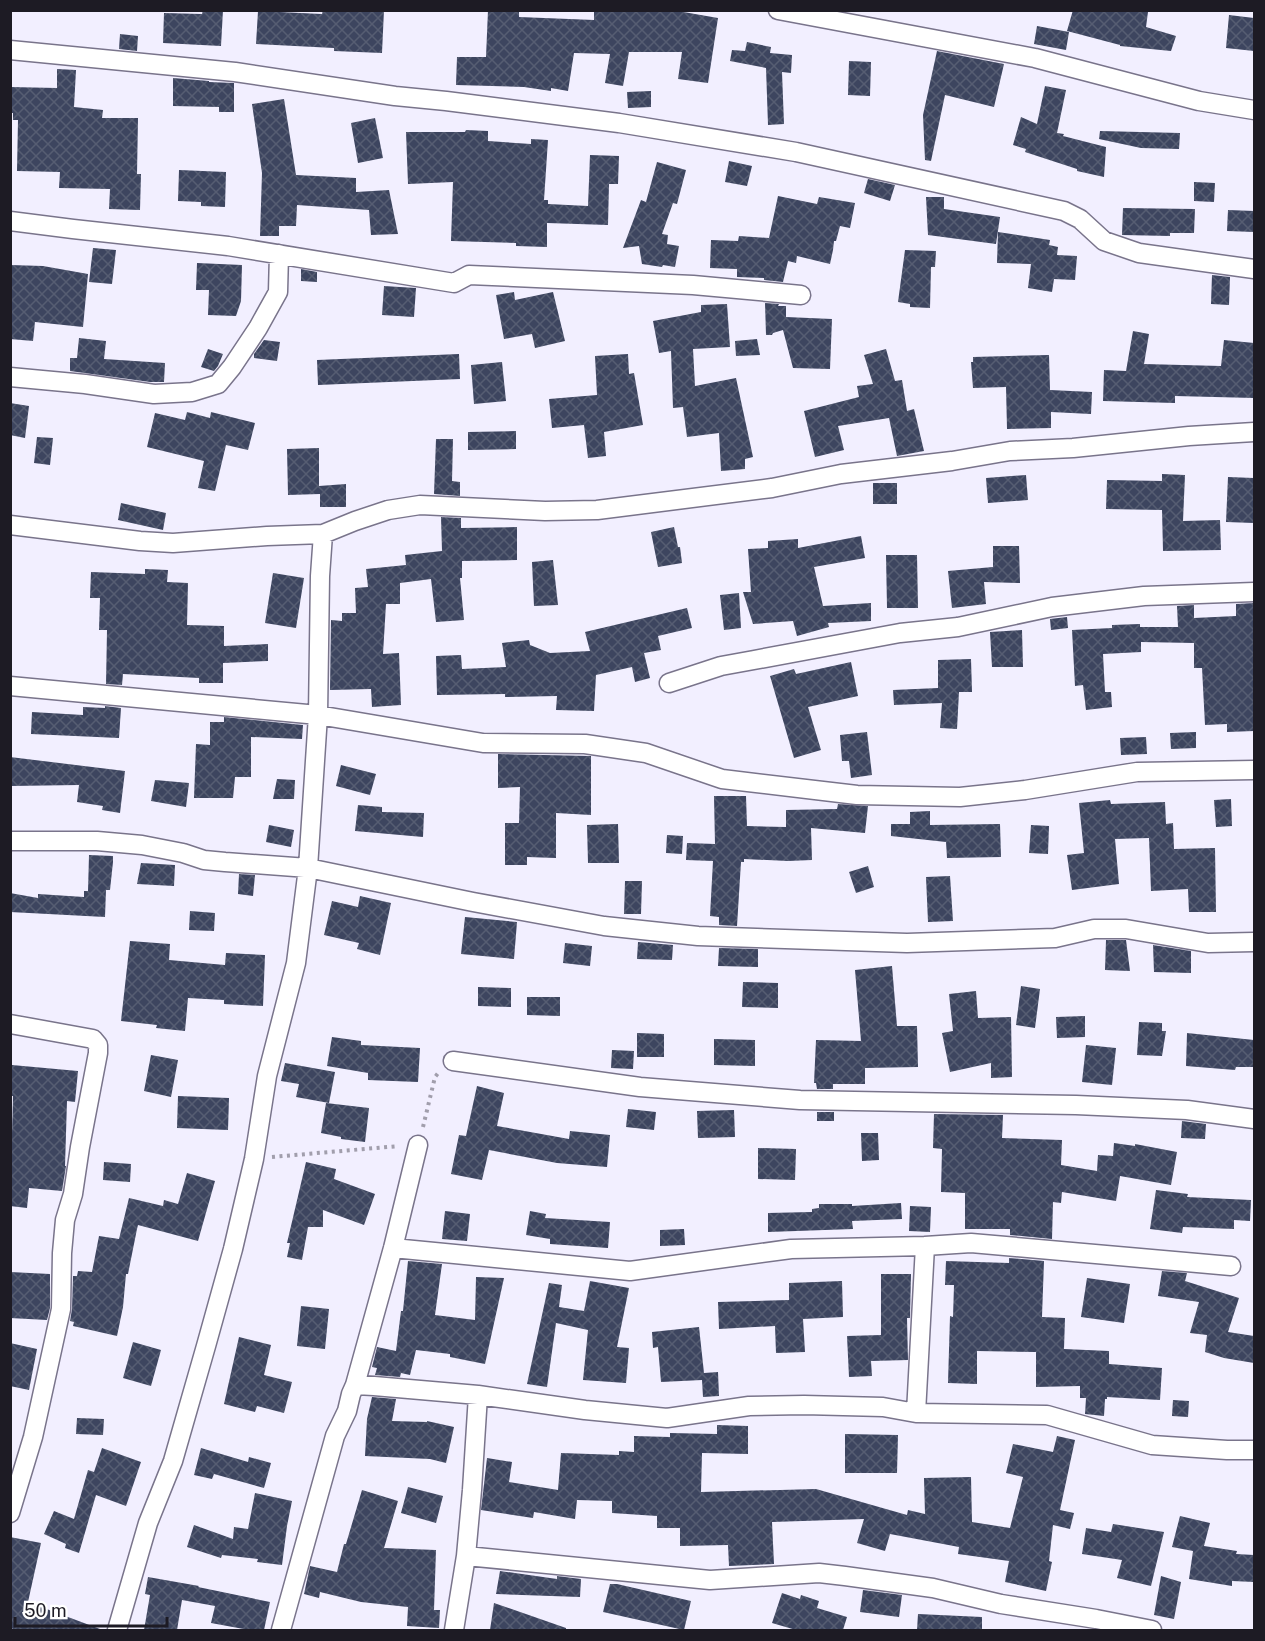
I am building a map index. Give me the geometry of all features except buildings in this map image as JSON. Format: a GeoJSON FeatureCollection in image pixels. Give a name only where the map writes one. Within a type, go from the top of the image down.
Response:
{"type":"FeatureCollection","features":[{"type":"Feature","properties":{"kind":"street"},"geometry":{"type":"LineString","coordinates":[[778,10],[1035,58],[1199,102],[1254,110]]}},
{"type":"Feature","properties":{"kind":"street"},"geometry":{"type":"LineString","coordinates":[[10,50],[235,72],[395,96],[619,123],[796,152],[1064,211],[1080,219],[1104,241],[1139,253],[1254,269]]}},
{"type":"Feature","properties":{"kind":"street"},"geometry":{"type":"LineString","coordinates":[[10,221],[228,246],[454,283],[469,275],[693,285],[801,295]]}},
{"type":"Feature","properties":{"kind":"street"},"geometry":{"type":"LineString","coordinates":[[10,377],[85,384],[154,394],[192,392],[218,384],[258,328],[278,292],[279,254]]}},
{"type":"Feature","properties":{"kind":"street"},"geometry":{"type":"LineString","coordinates":[[10,525],[129,540],[173,543],[324,534],[388,510],[420,505],[545,511],[597,510],[772,488],[841,474],[952,461],[1010,451],[1073,448],[1254,432]]}},
{"type":"Feature","properties":{"kind":"street"},"geometry":{"type":"LineString","coordinates":[[117,1630],[148,1523],[173,1461],[233,1249],[254,1159],[267,1076],[296,963],[308,868],[318,715],[320,576],[324,534]]}},
{"type":"Feature","properties":{"kind":"street"},"geometry":{"type":"LineString","coordinates":[[669,683],[721,666],[900,633],[958,627],[1052,607],[1144,596],[1254,592]]}},
{"type":"Feature","properties":{"kind":"street"},"geometry":{"type":"LineString","coordinates":[[10,686],[318,715],[483,743],[585,744],[646,753],[722,779],[857,795],[960,797],[1025,790],[1137,772],[1254,770]]}},
{"type":"Feature","properties":{"kind":"street"},"geometry":{"type":"LineString","coordinates":[[10,841],[98,841],[142,845],[183,853],[204,860],[308,868],[604,926],[698,936],[907,943],[1055,938],[1094,929],[1126,929],[1208,943],[1254,942]]}},
{"type":"Feature","properties":{"kind":"street"},"geometry":{"type":"LineString","coordinates":[[10,1024],[93,1039],[98,1046],[98,1053],[73,1194],[64,1220],[61,1309],[33,1437],[10,1513]]}},
{"type":"Feature","properties":{"kind":"street"},"geometry":{"type":"LineString","coordinates":[[453,1061],[640,1086],[800,1100],[1098,1106],[1187,1110],[1254,1119]]}},
{"type":"Feature","properties":{"kind":"street"},"geometry":{"type":"LineString","coordinates":[[281,1630],[335,1436],[347,1411],[393,1248],[418,1145]]}},
{"type":"Feature","properties":{"kind":"street"},"geometry":{"type":"LineString","coordinates":[[393,1248],[630,1271],[791,1250],[971,1243],[1231,1266]]}},
{"type":"Feature","properties":{"kind":"street"},"geometry":{"type":"LineString","coordinates":[[916,1413],[925,1246]]}},
{"type":"Feature","properties":{"kind":"street"},"geometry":{"type":"LineString","coordinates":[[354,1385],[478,1395],[585,1410],[667,1418],[749,1406],[804,1405],[883,1407],[916,1413],[1047,1415],[1152,1445],[1254,1450]]}},
{"type":"Feature","properties":{"kind":"street"},"geometry":{"type":"LineString","coordinates":[[454,1630],[466,1556],[478,1395]]}},
{"type":"Feature","properties":{"kind":"street"},"geometry":{"type":"LineString","coordinates":[[466,1556],[711,1580],[819,1573],[933,1588],[1001,1604],[1152,1630]]}},
{"type":"Feature","properties":{"kind":"path"},"geometry":{"type":"LineString","coordinates":[[254,1159],[418,1145],[435,1077],[442,1067],[453,1061]]}}]}
